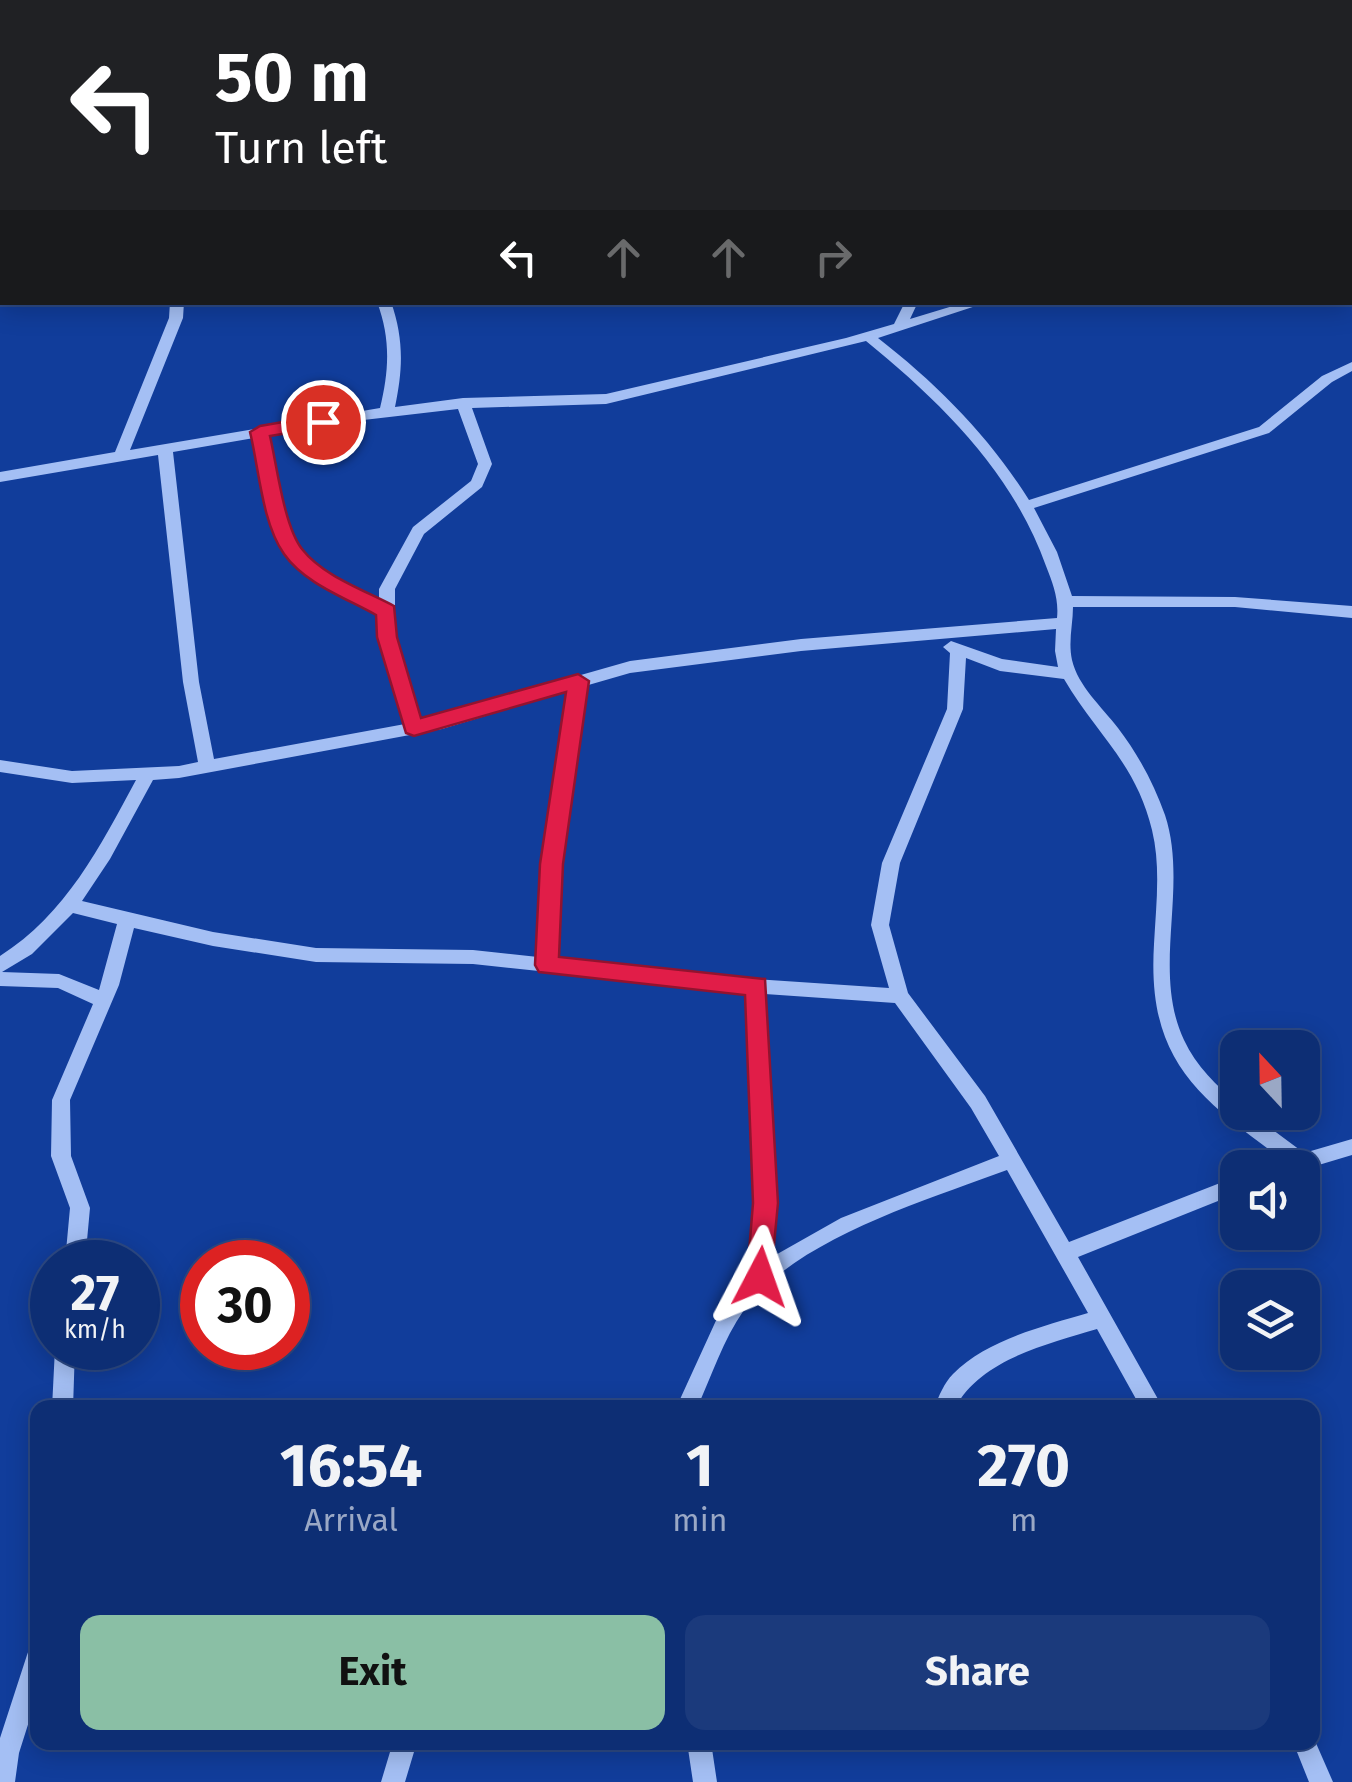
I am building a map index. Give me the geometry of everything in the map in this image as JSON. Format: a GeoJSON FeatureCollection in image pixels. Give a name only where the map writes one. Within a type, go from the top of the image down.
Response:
{"type":"FeatureCollection","features":[{"type":"Feature","properties":{"kind":"street"},"geometry":{"type":"LineString","coordinates":[[121,455],[176,318],[176,305]]}},
{"type":"Feature","properties":{"kind":"street"},"geometry":{"type":"LineString","coordinates":[[385,305],[397,332],[396,370],[386,412]]}},
{"type":"Feature","properties":{"kind":"street"},"geometry":{"type":"LineString","coordinates":[[898,329],[910,305]]}},
{"type":"Feature","properties":{"kind":"street"},"geometry":{"type":"LineString","coordinates":[[0,476],[386,412],[463,403],[606,399],[868,337],[973,305]]}},
{"type":"Feature","properties":{"kind":"street"},"geometry":{"type":"LineString","coordinates":[[868,337],[914,372],[970,428],[1028,505],[1050,550],[1066,601],[1060,640],[1070,674],[1117,738],[1163,841],[1162,986],[1175,1048],[1194,1077],[1275,1150]]}},
{"type":"Feature","properties":{"kind":"street"},"geometry":{"type":"LineString","coordinates":[[1028,505],[1264,430],[1287,417],[1322,380],[1352,366]]}},
{"type":"Feature","properties":{"kind":"street"},"geometry":{"type":"LineString","coordinates":[[414,728],[387,637],[386,589],[418,531],[477,484],[485,464],[463,403]]}},
{"type":"Feature","properties":{"kind":"street"},"geometry":{"type":"LineString","coordinates":[[260,432],[271,489],[292,551],[319,576],[386,611]]}},
{"type":"Feature","properties":{"kind":"street"},"geometry":{"type":"LineString","coordinates":[[165,448],[191,682],[207,766]]}},
{"type":"Feature","properties":{"kind":"street"},"geometry":{"type":"LineString","coordinates":[[1066,601],[1236,602],[1352,612]]}},
{"type":"Feature","properties":{"kind":"street"},"geometry":{"type":"LineString","coordinates":[[5,771],[72,777],[207,766],[414,728],[630,668],[714,656],[1063,623]]}},
{"type":"Feature","properties":{"kind":"street"},"geometry":{"type":"LineString","coordinates":[[933,636],[958,651],[1000,665],[1070,674]]}},
{"type":"Feature","properties":{"kind":"street"},"geometry":{"type":"LineString","coordinates":[[958,651],[956,709],[890,863],[880,924],[900,996],[978,1102],[1148,1400]]}},
{"type":"Feature","properties":{"kind":"street"},"geometry":{"type":"LineString","coordinates":[[547,965],[551,864],[578,681]]}},
{"type":"Feature","properties":{"kind":"street"},"geometry":{"type":"LineString","coordinates":[[0,965],[24,952],[72,906],[148,773]]}},
{"type":"Feature","properties":{"kind":"street"},"geometry":{"type":"LineString","coordinates":[[72,906],[316,955],[474,957],[756,986],[900,996]]}},
{"type":"Feature","properties":{"kind":"street"},"geometry":{"type":"LineString","coordinates":[[77,1240],[80,1208],[61,1156],[60,1100],[103,1000],[127,919]]}},
{"type":"Feature","properties":{"kind":"street"},"geometry":{"type":"LineString","coordinates":[[0,979],[59,980],[103,1000]]}},
{"type":"Feature","properties":{"kind":"street"},"geometry":{"type":"LineString","coordinates":[[756,986],[766,1203],[760,1277]]}},
{"type":"Feature","properties":{"kind":"street"},"geometry":{"type":"LineString","coordinates":[[1320,1157],[1352,1147]]}},
{"type":"Feature","properties":{"kind":"street"},"geometry":{"type":"LineString","coordinates":[[689,1400],[720,1329],[760,1277],[823,1239],[1011,1160]]}},
{"type":"Feature","properties":{"kind":"street"},"geometry":{"type":"LineString","coordinates":[[1064,1253],[1220,1191]]}},
{"type":"Feature","properties":{"kind":"street"},"geometry":{"type":"LineString","coordinates":[[949,1400],[961,1380],[1000,1358],[1038,1338],[1102,1318]]}},
{"type":"Feature","properties":{"kind":"street"},"geometry":{"type":"LineString","coordinates":[[63,1400],[65,1370]]}},
{"type":"Feature","properties":{"kind":"street"},"geometry":{"type":"LineString","coordinates":[[3,1782],[7,1753],[30,1681]]}},
{"type":"Feature","properties":{"kind":"street"},"geometry":{"type":"LineString","coordinates":[[393,1782],[403,1750]]}},
{"type":"Feature","properties":{"kind":"street"},"geometry":{"type":"LineString","coordinates":[[700,1750],[704,1782]]}},
{"type":"Feature","properties":{"kind":"street"},"geometry":{"type":"LineString","coordinates":[[1307,1750],[1321,1782]]}},
{"type":"Feature","properties":{"kind":"route"},"geometry":{"type":"LineString","coordinates":[[323,422],[260,432],[280,521],[292,551],[319,576],[386,611],[387,637],[414,728],[578,681],[551,864],[547,965],[756,986],[766,1203],[760,1277]]}}]}
